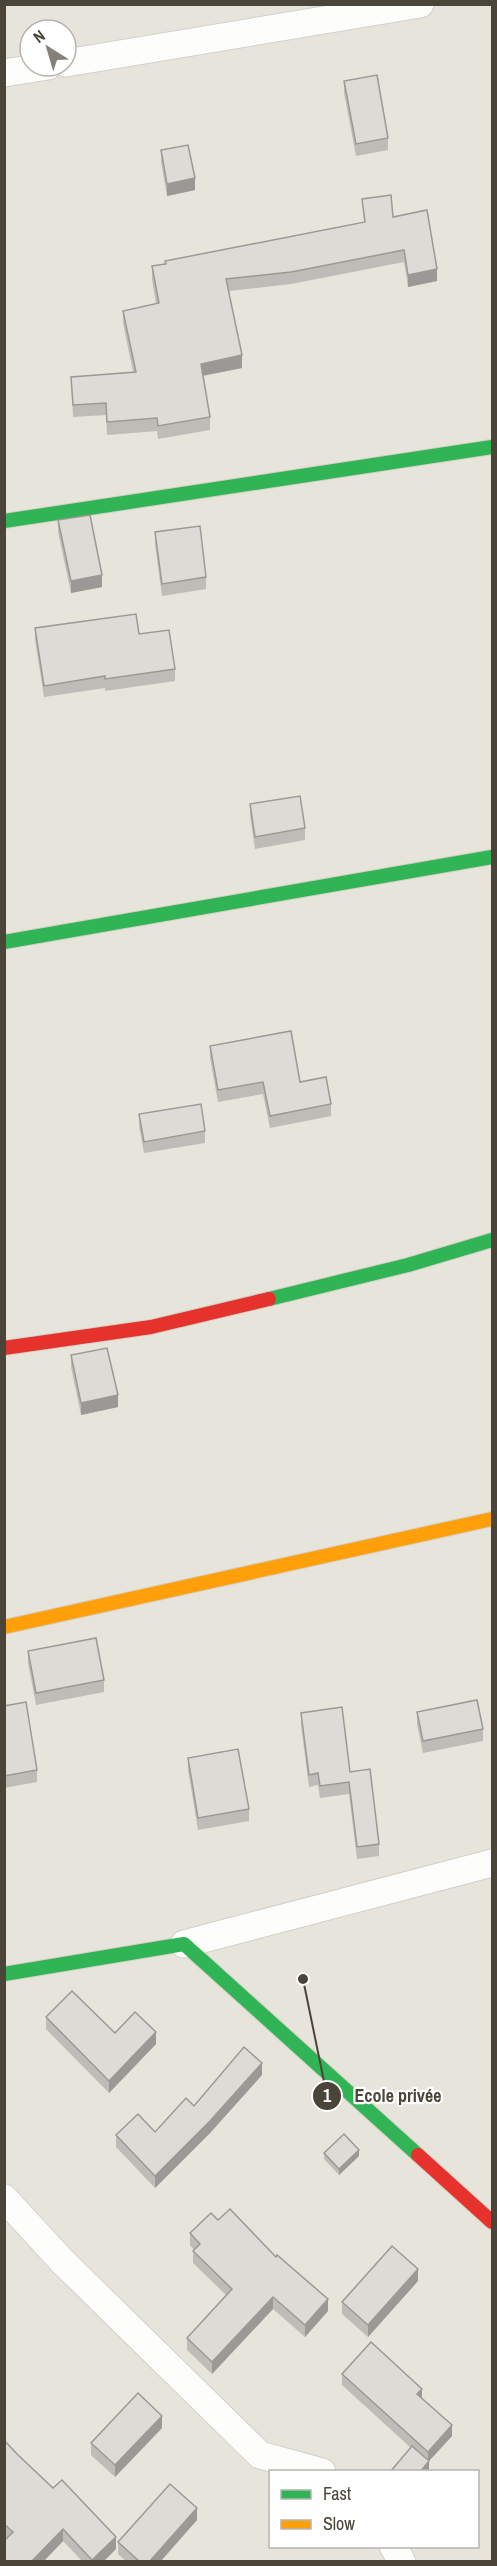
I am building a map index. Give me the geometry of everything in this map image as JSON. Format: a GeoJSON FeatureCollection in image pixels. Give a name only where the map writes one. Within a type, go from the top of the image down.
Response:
{"type":"FeatureCollection","features":[{"type":"Feature","properties":{"kind":"street"},"geometry":{"type":"LineString","coordinates":[[78,61],[420,4]]}},
{"type":"Feature","properties":{"kind":"street"},"geometry":{"type":"LineString","coordinates":[[4,521],[492,447]]}},
{"type":"Feature","properties":{"kind":"street"},"geometry":{"type":"LineString","coordinates":[[4,942],[492,857]]}},
{"type":"Feature","properties":{"kind":"street"},"geometry":{"type":"LineString","coordinates":[[4,1348],[151,1327],[408,1265],[492,1240]]}},
{"type":"Feature","properties":{"kind":"street"},"geometry":{"type":"LineString","coordinates":[[4,1626],[492,1519]]}},
{"type":"Feature","properties":{"kind":"street"},"geometry":{"type":"LineString","coordinates":[[4,1974],[184,1944],[492,1863]]}},
{"type":"Feature","properties":{"kind":"street"},"geometry":{"type":"LineString","coordinates":[[184,1944],[492,2222]]}},
{"type":"Feature","properties":{"kind":"street"},"geometry":{"type":"LineString","coordinates":[[4,2198],[62,2260],[260,2455],[315,2470]]}},
{"type":"Feature","properties":{"kind":"street"},"geometry":{"type":"LineString","coordinates":[[394,2548],[402,2562]]}},
{"type":"Feature","properties":{"kind":"shaded area"},"geometry":{"type":"Polygon","coordinates":[[[5,5],[492,5],[492,2561],[5,2561],[5,5]]]}},
{"type":"Feature","properties":{"kind":"building"},"geometry":{"type":"Polygon","coordinates":[[[377,75],[388,138],[356,144],[344,81],[377,75]]]}},
{"type":"Feature","properties":{"kind":"building"},"geometry":{"type":"Polygon","coordinates":[[[188,145],[195,178],[167,184],[161,150],[188,145]]]}},
{"type":"Feature","properties":{"kind":"building"},"geometry":{"type":"Polygon","coordinates":[[[391,195],[393,217],[427,210],[437,269],[408,275],[404,250],[291,272],[226,279],[242,355],[201,364],[210,417],[158,426],[157,418],[107,422],[106,403],[73,405],[71,377],[136,372],[123,311],[159,303],[152,266],[166,264],[165,261],[365,222],[362,199],[391,195]]]}},
{"type":"Feature","properties":{"kind":"building"},"geometry":{"type":"Polygon","coordinates":[[[90,515],[102,575],[71,581],[58,520],[90,515]]]}},
{"type":"Feature","properties":{"kind":"building"},"geometry":{"type":"Polygon","coordinates":[[[200,526],[206,577],[162,584],[155,532],[200,526]]]}},
{"type":"Feature","properties":{"kind":"building"},"geometry":{"type":"Polygon","coordinates":[[[136,614],[139,634],[169,630],[175,669],[105,679],[105,676],[44,686],[35,628],[136,614]]]}},
{"type":"Feature","properties":{"kind":"building"},"geometry":{"type":"Polygon","coordinates":[[[300,796],[305,828],[255,837],[250,804],[300,796]]]}},
{"type":"Feature","properties":{"kind":"building"},"geometry":{"type":"Polygon","coordinates":[[[291,1031],[300,1082],[326,1077],[331,1104],[270,1116],[263,1082],[218,1090],[210,1046],[291,1031]]]}},
{"type":"Feature","properties":{"kind":"building"},"geometry":{"type":"Polygon","coordinates":[[[201,1104],[205,1131],[144,1142],[139,1114],[201,1104]]]}},
{"type":"Feature","properties":{"kind":"building"},"geometry":{"type":"Polygon","coordinates":[[[107,1348],[118,1395],[81,1403],[71,1355],[107,1348]]]}},
{"type":"Feature","properties":{"kind":"building"},"geometry":{"type":"Polygon","coordinates":[[[96,1638],[104,1680],[36,1693],[28,1651],[96,1638]]]}},
{"type":"Feature","properties":{"kind":"building"},"geometry":{"type":"Polygon","coordinates":[[[477,1700],[483,1729],[423,1741],[417,1712],[477,1700]]]}},
{"type":"Feature","properties":{"kind":"building"},"geometry":{"type":"Polygon","coordinates":[[[26,1702],[37,1770],[4,1776],[4,1706],[26,1702]]]}},
{"type":"Feature","properties":{"kind":"building"},"geometry":{"type":"Polygon","coordinates":[[[342,1707],[350,1772],[370,1769],[379,1844],[357,1847],[349,1782],[320,1786],[318,1773],[309,1775],[301,1713],[342,1707]]]}},
{"type":"Feature","properties":{"kind":"building"},"geometry":{"type":"Polygon","coordinates":[[[238,1749],[249,1809],[198,1818],[188,1758],[238,1749]]]}},
{"type":"Feature","properties":{"kind":"building"},"geometry":{"type":"Polygon","coordinates":[[[72,1991],[115,2033],[135,2012],[156,2032],[109,2081],[46,2017],[72,1991]]]}},
{"type":"Feature","properties":{"kind":"building"},"geometry":{"type":"Polygon","coordinates":[[[244,2047],[262,2063],[210,2121],[155,2176],[116,2135],[138,2114],[155,2132],[186,2098],[194,2106],[244,2047]]]}},
{"type":"Feature","properties":{"kind":"building"},"geometry":{"type":"Polygon","coordinates":[[[344,2134],[359,2150],[339,2169],[324,2153],[344,2134]]]}},
{"type":"Feature","properties":{"kind":"building"},"geometry":{"type":"Polygon","coordinates":[[[230,2209],[276,2257],[277,2255],[328,2299],[305,2325],[273,2297],[212,2362],[187,2338],[232,2289],[193,2251],[200,2244],[190,2233],[211,2213],[218,2220],[230,2209]]]}},
{"type":"Feature","properties":{"kind":"building"},"geometry":{"type":"Polygon","coordinates":[[[392,2246],[418,2269],[368,2325],[342,2302],[392,2246]]]}},
{"type":"Feature","properties":{"kind":"building"},"geometry":{"type":"Polygon","coordinates":[[[371,2342],[422,2389],[417,2394],[452,2425],[428,2452],[342,2374],[371,2342]]]}},
{"type":"Feature","properties":{"kind":"building"},"geometry":{"type":"Polygon","coordinates":[[[138,2393],[162,2416],[115,2465],[91,2443],[138,2393]]]}},
{"type":"Feature","properties":{"kind":"building"},"geometry":{"type":"Polygon","coordinates":[[[4,2440],[53,2488],[62,2480],[116,2537],[92,2560],[63,2529],[31,2562],[4,2562],[4,2541],[13,2532],[4,2524],[4,2440]]]}},
{"type":"Feature","properties":{"kind":"building"},"geometry":{"type":"Polygon","coordinates":[[[412,2446],[429,2461],[422,2470],[392,2470],[412,2446]]]}},
{"type":"Feature","properties":{"kind":"building"},"geometry":{"type":"Polygon","coordinates":[[[170,2484],[197,2508],[149,2562],[140,2562],[118,2542],[170,2484]]]}},
{"type":"Feature","properties":{"kind":"traffic: fast"},"geometry":{"type":"LineString","coordinates":[[4,521],[492,447]]}},
{"type":"Feature","properties":{"kind":"traffic: fast"},"geometry":{"type":"LineString","coordinates":[[4,942],[492,857]]}},
{"type":"Feature","properties":{"kind":"traffic: fast"},"geometry":{"type":"LineString","coordinates":[[269,1299],[408,1265],[492,1240]]}},
{"type":"Feature","properties":{"kind":"traffic: fast"},"geometry":{"type":"LineString","coordinates":[[4,1974],[184,1944],[418,2155]]}},
{"type":"Feature","properties":{"kind":"traffic: slow"},"geometry":{"type":"LineString","coordinates":[[4,1627],[492,1519]]}},
{"type":"Feature","properties":{"kind":"traffic: jam"},"geometry":{"type":"LineString","coordinates":[[4,1348],[151,1327],[269,1299]]}},
{"type":"Feature","properties":{"kind":"traffic: jam"},"geometry":{"type":"LineString","coordinates":[[418,2155],[492,2222]]}},
{"type":"Feature","properties":{"kind":"place","name":"Ecole privée"},"geometry":{"type":"Point","coordinates":[303,1979]}}]}
